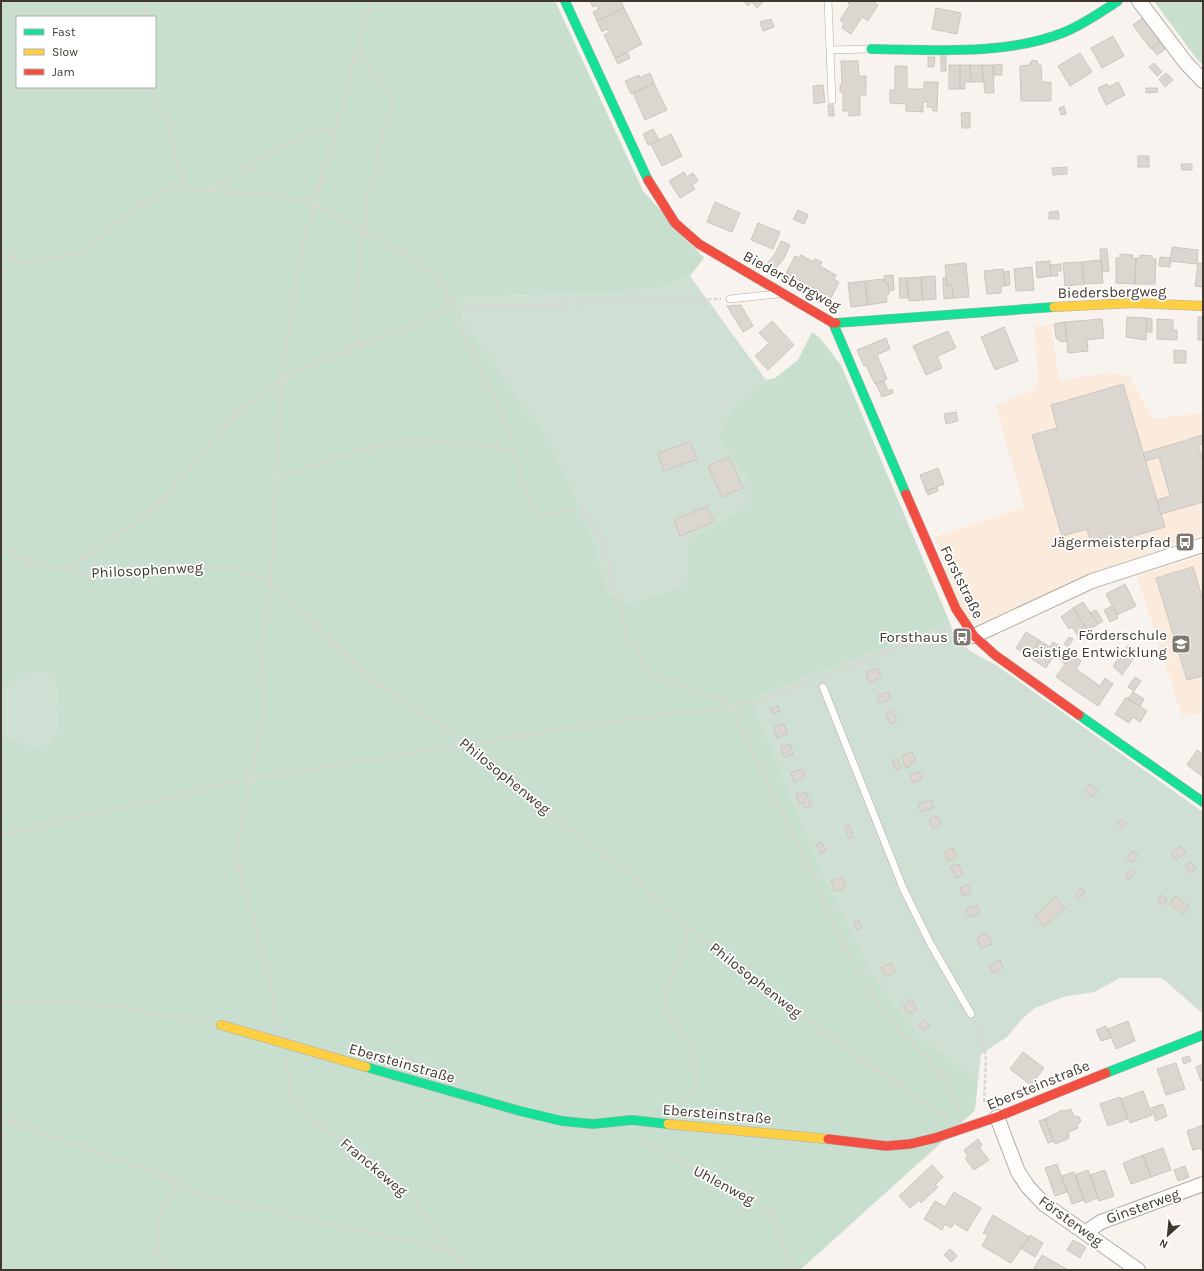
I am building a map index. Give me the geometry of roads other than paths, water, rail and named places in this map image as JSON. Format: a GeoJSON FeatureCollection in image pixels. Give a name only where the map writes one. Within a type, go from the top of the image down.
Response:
{"type":"FeatureCollection","features":[{"type":"Feature","properties":{"kind":"street","name":"Biedersbergweg"},"geometry":{"type":"LineString","coordinates":[[565,1],[652,188],[667,214],[683,232],[699,244],[833,323],[1088,304],[1133,303],[1203,306]]}},
{"type":"Feature","properties":{"kind":"street"},"geometry":{"type":"LineString","coordinates":[[871,49],[981,49],[1018,45],[1057,35],[1096,16],[1118,1]]}},
{"type":"Feature","properties":{"kind":"street"},"geometry":{"type":"LineString","coordinates":[[1140,1],[1186,63],[1203,81]]}},
{"type":"Feature","properties":{"kind":"street","name":"Forststraße"},"geometry":{"type":"LineString","coordinates":[[833,323],[956,609],[974,636],[995,655],[1203,802]]}},
{"type":"Feature","properties":{"kind":"street"},"geometry":{"type":"LineString","coordinates":[[974,636],[1092,581],[1203,545]]}},
{"type":"Feature","properties":{"kind":"street","name":"Ebersteinstraße"},"geometry":{"type":"LineString","coordinates":[[222,1025],[527,1113],[562,1120],[593,1124],[632,1120],[671,1125],[815,1137],[858,1144],[886,1146],[935,1138],[992,1119],[1203,1035]]}},
{"type":"Feature","properties":{"kind":"street","name":"Försterweg"},"geometry":{"type":"LineString","coordinates":[[992,1119],[1028,1187],[1044,1204],[1086,1232],[1138,1270]]}},
{"type":"Feature","properties":{"kind":"street","name":"Ginsterweg"},"geometry":{"type":"LineString","coordinates":[[1086,1232],[1101,1222],[1203,1184]]}},
{"type":"Feature","properties":{"kind":"lane"},"geometry":{"type":"LineString","coordinates":[[828,1],[832,100]]}},
{"type":"Feature","properties":{"kind":"lane"},"geometry":{"type":"LineString","coordinates":[[830,50],[871,49]]}},
{"type":"Feature","properties":{"kind":"lane"},"geometry":{"type":"LineString","coordinates":[[730,298],[772,296],[783,293]]}},
{"type":"Feature","properties":{"kind":"lane"},"geometry":{"type":"LineString","coordinates":[[823,687],[903,888],[930,943],[971,1014]]}},
{"type":"Feature","properties":{"kind":"place","name":"Jägermeisterpfad"},"geometry":{"type":"Point","coordinates":[1185,542]}},
{"type":"Feature","properties":{"kind":"place","name":"Forsthaus"},"geometry":{"type":"Point","coordinates":[962,637]}},
{"type":"Feature","properties":{"kind":"place","name":"Förderschule Geistige Entwicklung"},"geometry":{"type":"Point","coordinates":[1181,644]}}]}
